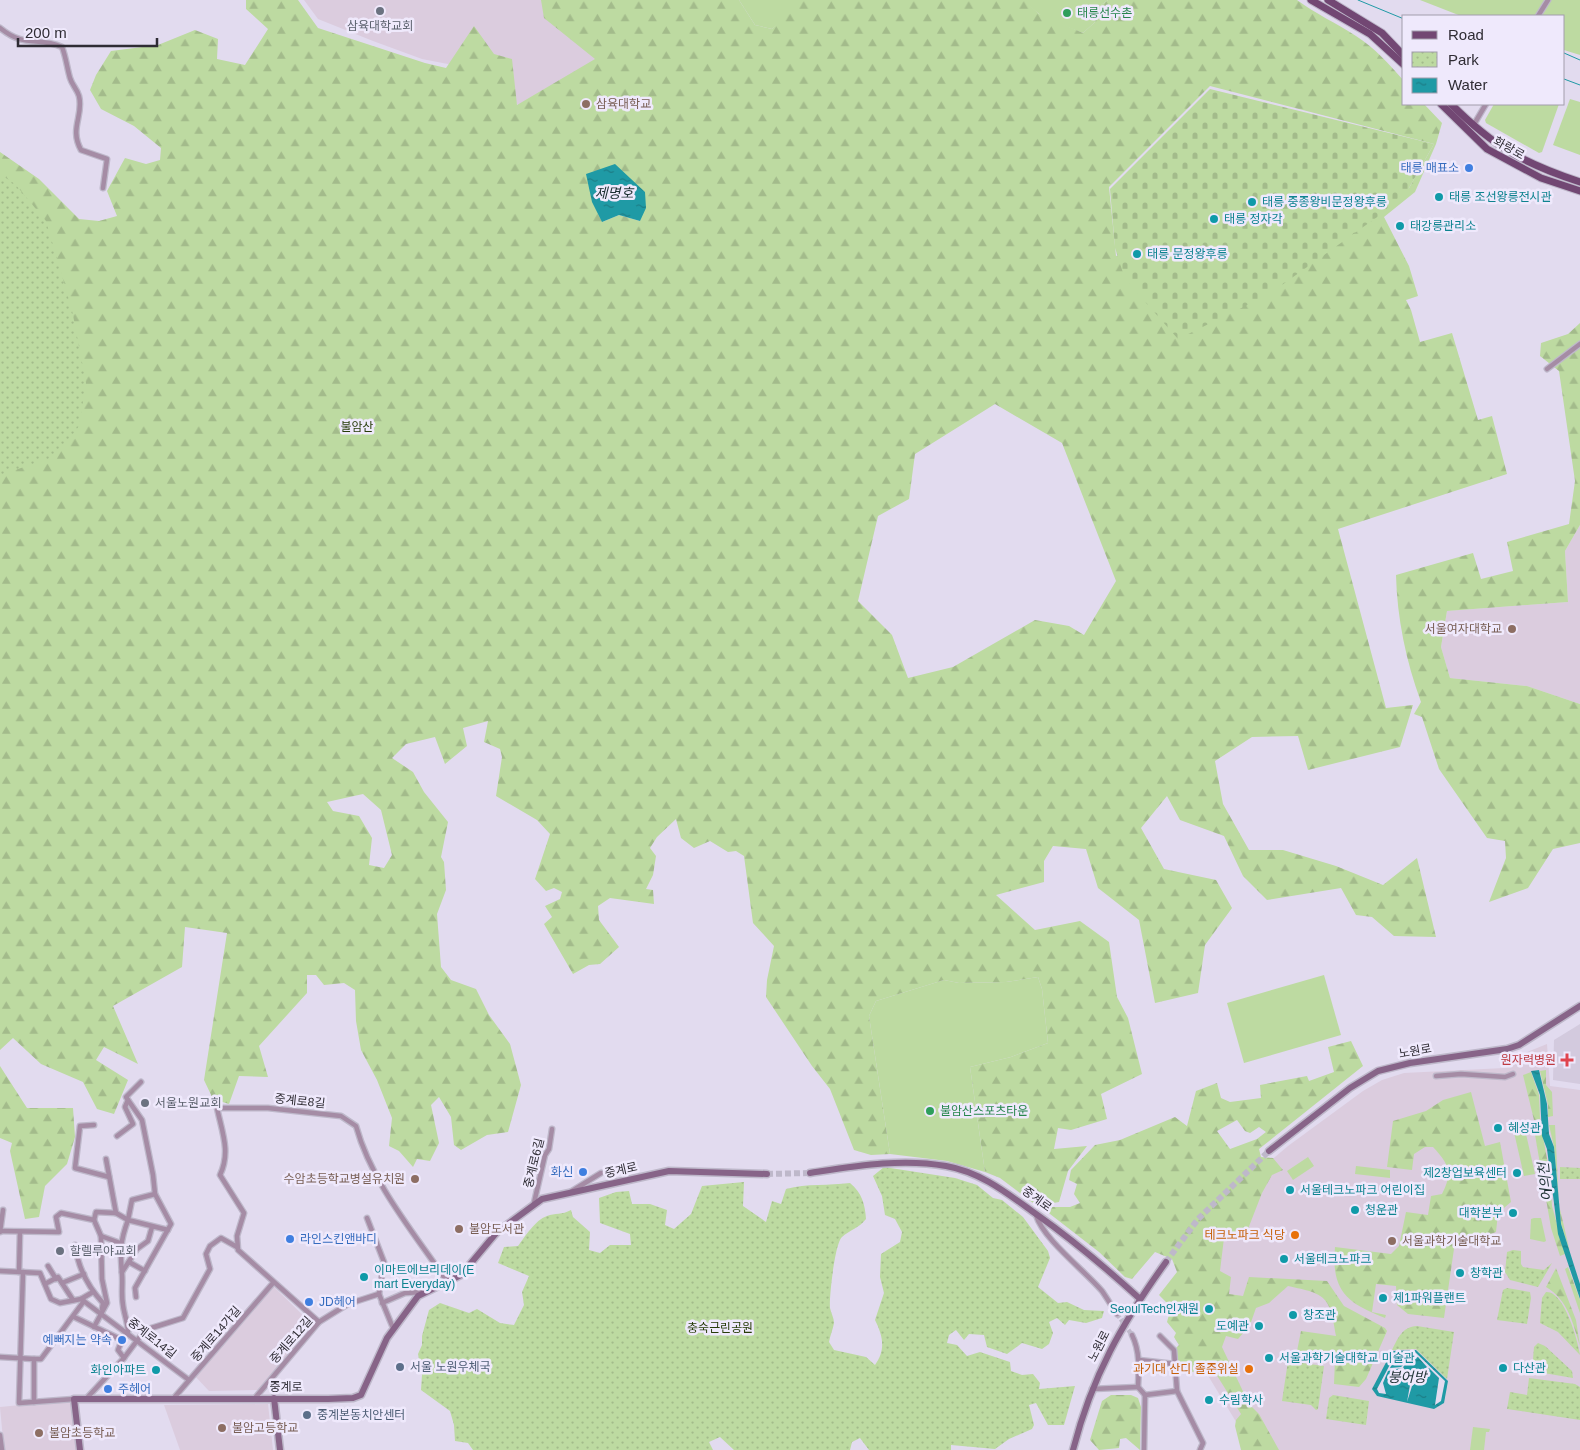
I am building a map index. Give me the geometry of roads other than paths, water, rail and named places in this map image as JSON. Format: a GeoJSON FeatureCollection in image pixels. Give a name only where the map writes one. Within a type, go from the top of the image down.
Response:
{"type":"FeatureCollection","features":[{"type":"Feature","properties":{"kind":"main road"},"geometry":{"type":"LineString","coordinates":[[1312,0],[1370,34],[1402,63]]}},
{"type":"Feature","properties":{"kind":"main road"},"geometry":{"type":"LineString","coordinates":[[1328,0],[1382,33],[1402,54]]}},
{"type":"Feature","properties":{"kind":"main road","name":"화랑로"},"geometry":{"type":"LineString","coordinates":[[1442,105],[1471,129],[1493,143],[1539,168],[1580,182]]}},
{"type":"Feature","properties":{"kind":"main road","name":"화랑로"},"geometry":{"type":"LineString","coordinates":[[1452,105],[1487,150],[1541,178],[1580,191]]}},
{"type":"Feature","properties":{"kind":"street"},"geometry":{"type":"LineString","coordinates":[[1539,15],[1548,0]]}},
{"type":"Feature","properties":{"kind":"street"},"geometry":{"type":"LineString","coordinates":[[0,28],[16,39],[55,44],[62,47],[70,81],[79,95],[80,105],[75,131],[76,141],[81,150],[107,159],[103,188]]}},
{"type":"Feature","properties":{"kind":"street"},"geometry":{"type":"LineString","coordinates":[[1471,129],[1485,105]]}},
{"type":"Feature","properties":{"kind":"street"},"geometry":{"type":"LineString","coordinates":[[1548,369],[1580,344]]}},
{"type":"Feature","properties":{"kind":"street","name":"노원로"},"geometry":{"type":"LineString","coordinates":[[1269,1150],[1357,1084],[1378,1071],[1410,1063],[1507,1049],[1519,1045],[1580,1006]]}},
{"type":"Feature","properties":{"kind":"street"},"geometry":{"type":"LineString","coordinates":[[1436,1076],[1461,1074],[1505,1077],[1513,1074]]}},
{"type":"Feature","properties":{"kind":"street"},"geometry":{"type":"LineString","coordinates":[[117,1136],[133,1124],[126,1108],[128,1100],[126,1097],[141,1082]]}},
{"type":"Feature","properties":{"kind":"street"},"geometry":{"type":"LineString","coordinates":[[128,1100],[142,1120],[155,1194],[171,1224],[136,1288],[136,1297]]}},
{"type":"Feature","properties":{"kind":"street","name":"중계로8길"},"geometry":{"type":"LineString","coordinates":[[237,1247],[237,1236],[244,1213],[220,1175],[226,1156],[226,1146],[217,1108],[268,1108],[341,1116],[356,1126],[361,1142],[383,1186],[448,1283]]}},
{"type":"Feature","properties":{"kind":"street"},"geometry":{"type":"LineString","coordinates":[[94,1125],[80,1126],[75,1168],[109,1177]]}},
{"type":"Feature","properties":{"kind":"street","name":"중계로6길"},"geometry":{"type":"LineString","coordinates":[[534,1203],[545,1154],[549,1149],[552,1129]]}},
{"type":"Feature","properties":{"kind":"street"},"geometry":{"type":"LineString","coordinates":[[106,1159],[116,1213]]}},
{"type":"Feature","properties":{"kind":"street","name":"중계로"},"geometry":{"type":"LineString","coordinates":[[810,1173],[890,1162],[948,1166],[974,1174],[1007,1192],[1068,1236],[1139,1298]]}},
{"type":"Feature","properties":{"kind":"street","name":"중계로"},"geometry":{"type":"LineString","coordinates":[[74,1399],[353,1398],[361,1395],[394,1328],[418,1296],[461,1275],[497,1232],[534,1203],[571,1192],[669,1171],[768,1174]]}},
{"type":"Feature","properties":{"kind":"street"},"geometry":{"type":"LineString","coordinates":[[571,1192],[600,1173]]}},
{"type":"Feature","properties":{"kind":"street"},"geometry":{"type":"LineString","coordinates":[[128,1332],[121,1290],[120,1243],[128,1220],[132,1200],[155,1194]]}},
{"type":"Feature","properties":{"kind":"street"},"geometry":{"type":"LineString","coordinates":[[3,1210],[0,1232],[59,1232],[56,1217],[61,1214],[94,1220]]}},
{"type":"Feature","properties":{"kind":"street"},"geometry":{"type":"LineString","coordinates":[[94,1327],[107,1304],[102,1279],[101,1236],[94,1220],[96,1212],[116,1213],[128,1220],[168,1230]]}},
{"type":"Feature","properties":{"kind":"street"},"geometry":{"type":"LineString","coordinates":[[1036,1214],[1038,1221],[1048,1234],[1102,1292],[1117,1314]]}},
{"type":"Feature","properties":{"kind":"street"},"geometry":{"type":"LineString","coordinates":[[367,1218],[384,1262],[379,1294],[394,1328]]}},
{"type":"Feature","properties":{"kind":"street"},"geometry":{"type":"LineString","coordinates":[[122,1272],[137,1249],[148,1241],[152,1227]]}},
{"type":"Feature","properties":{"kind":"street"},"geometry":{"type":"LineString","coordinates":[[20,1232],[20,1403],[74,1399],[80,1450]]}},
{"type":"Feature","properties":{"kind":"street"},"geometry":{"type":"LineString","coordinates":[[101,1236],[120,1243]]}},
{"type":"Feature","properties":{"kind":"street"},"geometry":{"type":"LineString","coordinates":[[86,1399],[124,1358],[138,1341],[144,1330],[183,1318],[210,1269],[206,1254],[210,1246],[221,1238],[237,1247],[245,1258],[318,1322]]}},
{"type":"Feature","properties":{"kind":"street"},"geometry":{"type":"LineString","coordinates":[[75,1245],[84,1274],[93,1292],[103,1303],[101,1313]]}},
{"type":"Feature","properties":{"kind":"street"},"geometry":{"type":"LineString","coordinates":[[128,1262],[145,1271]]}},
{"type":"Feature","properties":{"kind":"street","name":"노원로"},"geometry":{"type":"LineString","coordinates":[[1073,1450],[1092,1389],[1108,1352],[1139,1298],[1166,1262]]}},
{"type":"Feature","properties":{"kind":"street"},"geometry":{"type":"LineString","coordinates":[[48,1266],[56,1278],[58,1277],[73,1300]]}},
{"type":"Feature","properties":{"kind":"street"},"geometry":{"type":"LineString","coordinates":[[0,1271],[40,1273],[52,1299],[60,1303],[83,1300]]}},
{"type":"Feature","properties":{"kind":"street"},"geometry":{"type":"LineString","coordinates":[[62,1283],[84,1274]]}},
{"type":"Feature","properties":{"kind":"street"},"geometry":{"type":"LineString","coordinates":[[45,1284],[56,1278]]}},
{"type":"Feature","properties":{"kind":"street","name":"중계로14가길"},"geometry":{"type":"LineString","coordinates":[[173,1399],[274,1283]]}},
{"type":"Feature","properties":{"kind":"street"},"geometry":{"type":"LineString","coordinates":[[0,1357],[41,1359],[74,1317],[83,1300],[93,1292]]}},
{"type":"Feature","properties":{"kind":"street","name":"중계로"},"geometry":{"type":"LineString","coordinates":[[382,1303],[405,1293],[425,1292]]}},
{"type":"Feature","properties":{"kind":"street","name":"중계로12길"},"geometry":{"type":"LineString","coordinates":[[255,1398],[318,1322],[348,1304],[379,1294]]}},
{"type":"Feature","properties":{"kind":"street","name":"중계로14길"},"geometry":{"type":"LineString","coordinates":[[83,1300],[128,1332],[189,1380]]}},
{"type":"Feature","properties":{"kind":"street"},"geometry":{"type":"LineString","coordinates":[[74,1317],[122,1340],[118,1350],[124,1358]]}},
{"type":"Feature","properties":{"kind":"street"},"geometry":{"type":"LineString","coordinates":[[1132,1335],[1139,1360],[1138,1387],[1145,1395],[1144,1450]]}},
{"type":"Feature","properties":{"kind":"street"},"geometry":{"type":"LineString","coordinates":[[1160,1336],[1174,1350],[1177,1391],[1204,1443],[1200,1450]]}},
{"type":"Feature","properties":{"kind":"street"},"geometry":{"type":"LineString","coordinates":[[34,1359],[34,1402]]}},
{"type":"Feature","properties":{"kind":"street"},"geometry":{"type":"LineString","coordinates":[[1139,1360],[1174,1364]]}},
{"type":"Feature","properties":{"kind":"street"},"geometry":{"type":"LineString","coordinates":[[1092,1389],[1138,1387]]}},
{"type":"Feature","properties":{"kind":"street"},"geometry":{"type":"LineString","coordinates":[[1145,1395],[1177,1391]]}},
{"type":"Feature","properties":{"kind":"street"},"geometry":{"type":"LineString","coordinates":[[274,1398],[280,1450]]}},
{"type":"Feature","properties":{"kind":"street"},"geometry":{"type":"LineString","coordinates":[[0,1435],[2,1450]]}},
{"type":"Feature","properties":{"kind":"water","name":"제명호"},"geometry":{"type":"Polygon","coordinates":[[[615,164],[645,192],[646,208],[640,221],[619,215],[602,222],[592,202],[586,174],[615,164]]]}},
{"type":"Feature","properties":{"kind":"water"},"geometry":{"type":"Polygon","coordinates":[[[1539,1070],[1547,1104],[1549,1134],[1554,1147],[1561,1224],[1580,1284],[1580,1299],[1558,1234],[1547,1149],[1542,1136],[1540,1095],[1531,1071],[1539,1070]]]}},
{"type":"Feature","properties":{"kind":"water","name":"붕어방"},"geometry":{"type":"Polygon","coordinates":[[[1416,1350],[1448,1381],[1444,1403],[1434,1409],[1377,1396],[1372,1389],[1392,1351],[1416,1350]]]}},
{"type":"Feature","properties":{"kind":"waterway"},"geometry":{"type":"LineString","coordinates":[[1358,0],[1402,18]]}},
{"type":"Feature","properties":{"kind":"waterway"},"geometry":{"type":"LineString","coordinates":[[1565,53],[1580,60]]}},
{"type":"Feature","properties":{"kind":"waterway"},"geometry":{"type":"LineString","coordinates":[[1565,79],[1580,85]]}},
{"type":"Feature","properties":{"kind":"tunnel"},"geometry":{"type":"LineString","coordinates":[[1166,1262],[1198,1219],[1269,1151]]}},
{"type":"Feature","properties":{"kind":"tunnel"},"geometry":{"type":"LineString","coordinates":[[767,1174],[810,1173]]}},
{"type":"Feature","properties":{"kind":"tunnel"},"geometry":{"type":"LineString","coordinates":[[1117,1314],[1132,1335]]}},
{"type":"Feature","properties":{"kind":"place","name":"삼육대학교회"},"geometry":{"type":"Point","coordinates":[380,11]}},
{"type":"Feature","properties":{"kind":"place","name":"태릉선수촌"},"geometry":{"type":"Point","coordinates":[1067,13]}},
{"type":"Feature","properties":{"kind":"place","name":"삼육대학교"},"geometry":{"type":"Point","coordinates":[586,104]}},
{"type":"Feature","properties":{"kind":"place","name":"태릉 매표소"},"geometry":{"type":"Point","coordinates":[1469,168]}},
{"type":"Feature","properties":{"kind":"place","name":"태릉 조선왕릉전시관"},"geometry":{"type":"Point","coordinates":[1439,197]}},
{"type":"Feature","properties":{"kind":"place","name":"태릉 중종왕비문정왕후릉"},"geometry":{"type":"Point","coordinates":[1252,202]}},
{"type":"Feature","properties":{"kind":"place","name":"태릉 정자각"},"geometry":{"type":"Point","coordinates":[1214,219]}},
{"type":"Feature","properties":{"kind":"place","name":"태강릉관리소"},"geometry":{"type":"Point","coordinates":[1400,226]}},
{"type":"Feature","properties":{"kind":"place","name":"태릉 문정왕후릉"},"geometry":{"type":"Point","coordinates":[1137,254]}},
{"type":"Feature","properties":{"kind":"place","name":"서울여자대학교"},"geometry":{"type":"Point","coordinates":[1512,629]}},
{"type":"Feature","properties":{"kind":"place","name":"원자력병원"},"geometry":{"type":"Point","coordinates":[1567,1060]}},
{"type":"Feature","properties":{"kind":"place","name":"서울노원교회"},"geometry":{"type":"Point","coordinates":[145,1103]}},
{"type":"Feature","properties":{"kind":"place","name":"불암산스포츠타운"},"geometry":{"type":"Point","coordinates":[930,1111]}},
{"type":"Feature","properties":{"kind":"place","name":"혜성관"},"geometry":{"type":"Point","coordinates":[1498,1128]}},
{"type":"Feature","properties":{"kind":"place","name":"화신"},"geometry":{"type":"Point","coordinates":[583,1172]}},
{"type":"Feature","properties":{"kind":"place","name":"제2창업보육센터"},"geometry":{"type":"Point","coordinates":[1517,1173]}},
{"type":"Feature","properties":{"kind":"place","name":"수암초등학교병설유치원"},"geometry":{"type":"Point","coordinates":[415,1179]}},
{"type":"Feature","properties":{"kind":"place","name":"서울테크노파크 어린이집"},"geometry":{"type":"Point","coordinates":[1290,1190]}},
{"type":"Feature","properties":{"kind":"place","name":"청운관"},"geometry":{"type":"Point","coordinates":[1355,1210]}},
{"type":"Feature","properties":{"kind":"place","name":"대학본부"},"geometry":{"type":"Point","coordinates":[1513,1213]}},
{"type":"Feature","properties":{"kind":"place","name":"불암도서관"},"geometry":{"type":"Point","coordinates":[459,1229]}},
{"type":"Feature","properties":{"kind":"place","name":"테크노파크 식당"},"geometry":{"type":"Point","coordinates":[1295,1235]}},
{"type":"Feature","properties":{"kind":"place","name":"라인스킨앤바디"},"geometry":{"type":"Point","coordinates":[290,1239]}},
{"type":"Feature","properties":{"kind":"place","name":"서울과학기술대학교"},"geometry":{"type":"Point","coordinates":[1392,1241]}},
{"type":"Feature","properties":{"kind":"place","name":"할렐루야교회"},"geometry":{"type":"Point","coordinates":[60,1251]}},
{"type":"Feature","properties":{"kind":"place","name":"서울테크노파크"},"geometry":{"type":"Point","coordinates":[1284,1259]}},
{"type":"Feature","properties":{"kind":"place","name":"창학관"},"geometry":{"type":"Point","coordinates":[1460,1273]}},
{"type":"Feature","properties":{"kind":"place","name":"이마트에브리데이(E mart Everyday)"},"geometry":{"type":"Point","coordinates":[364,1277]}},
{"type":"Feature","properties":{"kind":"place","name":"제1파워플랜트"},"geometry":{"type":"Point","coordinates":[1383,1298]}},
{"type":"Feature","properties":{"kind":"place","name":"JD헤어"},"geometry":{"type":"Point","coordinates":[309,1302]}},
{"type":"Feature","properties":{"kind":"place","name":"SeoulTech인재원"},"geometry":{"type":"Point","coordinates":[1209,1309]}},
{"type":"Feature","properties":{"kind":"place","name":"창조관"},"geometry":{"type":"Point","coordinates":[1293,1315]}},
{"type":"Feature","properties":{"kind":"place","name":"도예관"},"geometry":{"type":"Point","coordinates":[1259,1326]}},
{"type":"Feature","properties":{"kind":"place","name":"예뻐지는 약속"},"geometry":{"type":"Point","coordinates":[122,1340]}},
{"type":"Feature","properties":{"kind":"place","name":"서울과학기술대학교 미술관"},"geometry":{"type":"Point","coordinates":[1269,1358]}},
{"type":"Feature","properties":{"kind":"place","name":"서울 노원우체국"},"geometry":{"type":"Point","coordinates":[400,1367]}},
{"type":"Feature","properties":{"kind":"place","name":"다산관"},"geometry":{"type":"Point","coordinates":[1503,1368]}},
{"type":"Feature","properties":{"kind":"place","name":"과기대 산디 졸준위실"},"geometry":{"type":"Point","coordinates":[1249,1369]}},
{"type":"Feature","properties":{"kind":"place","name":"화인아파트"},"geometry":{"type":"Point","coordinates":[156,1370]}},
{"type":"Feature","properties":{"kind":"place","name":"주헤어"},"geometry":{"type":"Point","coordinates":[108,1389]}},
{"type":"Feature","properties":{"kind":"place","name":"수림학사"},"geometry":{"type":"Point","coordinates":[1209,1400]}},
{"type":"Feature","properties":{"kind":"place","name":"중계본동치안센터"},"geometry":{"type":"Point","coordinates":[307,1415]}},
{"type":"Feature","properties":{"kind":"place","name":"불암고등학교"},"geometry":{"type":"Point","coordinates":[222,1428]}},
{"type":"Feature","properties":{"kind":"place","name":"불암초등학교"},"geometry":{"type":"Point","coordinates":[39,1433]}},
{"type":"Feature","properties":{"kind":"park label","name":"불암산"},"geometry":{"type":"Point","coordinates":[357,427]}},
{"type":"Feature","properties":{"kind":"park label","name":"충숙근린공원"},"geometry":{"type":"Point","coordinates":[720,1328]}},
{"type":"Feature","properties":{"kind":"water label","name":"어의천"},"geometry":{"type":"Point","coordinates":[1545,1182]}}]}
